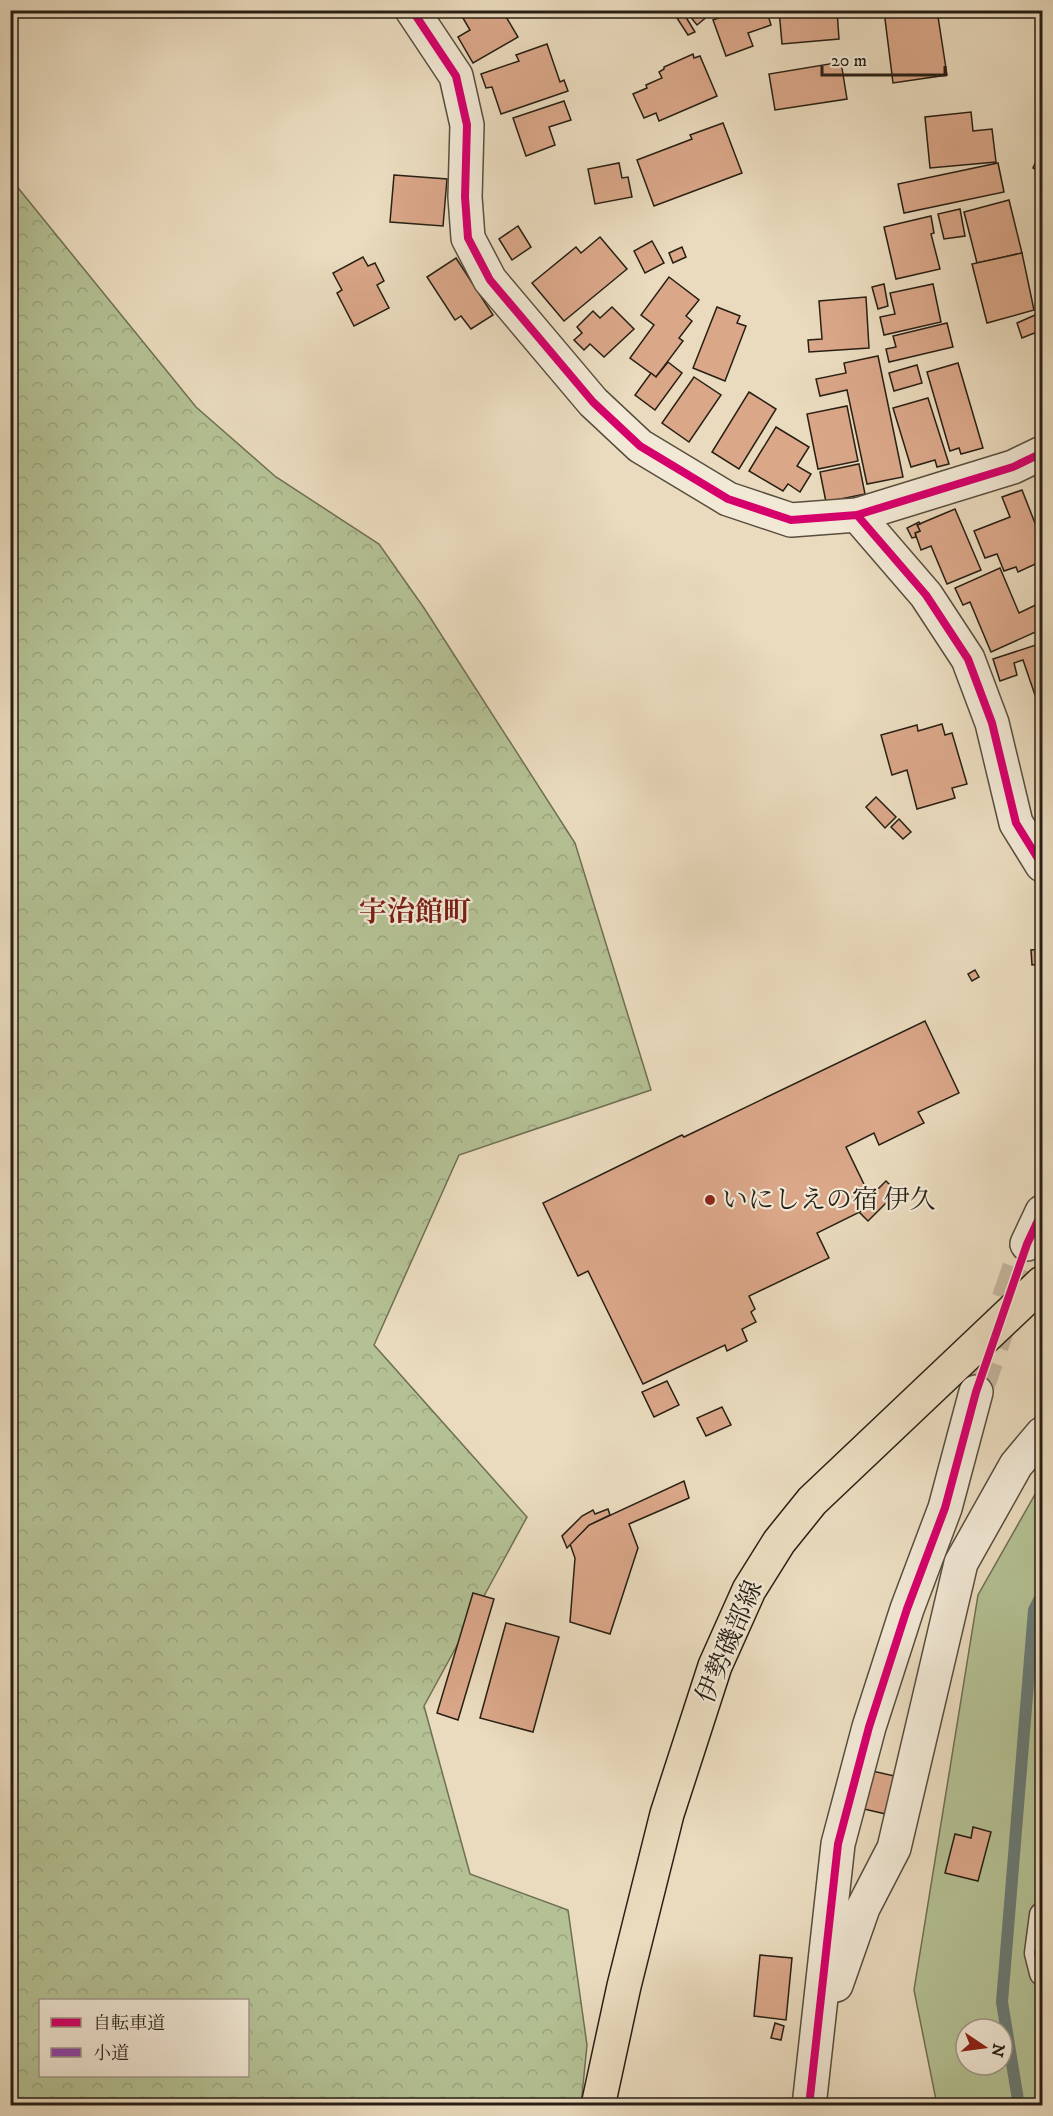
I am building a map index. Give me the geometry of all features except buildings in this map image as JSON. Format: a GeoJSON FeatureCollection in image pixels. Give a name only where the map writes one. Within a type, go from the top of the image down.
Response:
{"type":"FeatureCollection","features":[{"type":"Feature","properties":{"kind":"main road","name":"伊勢磯部線"},"geometry":{"type":"LineString","coordinates":[[598,2106],[624,1986],[667,1814],[715,1666],[749,1590],[778,1542],[813,1501],[1042,1282]]}},
{"type":"Feature","properties":{"kind":"street"},"geometry":{"type":"LineString","coordinates":[[412,10],[456,76],[467,124],[465,197],[468,238],[490,280],[593,402],[640,446],[728,499],[791,520],[857,515],[1013,467],[1042,453]]}},
{"type":"Feature","properties":{"kind":"street"},"geometry":{"type":"LineString","coordinates":[[857,515],[926,595],[968,659],[992,723],[1016,823],[1042,865]]}},
{"type":"Feature","properties":{"kind":"street"},"geometry":{"type":"LineString","coordinates":[[1027,1244],[1042,1212]]}},
{"type":"Feature","properties":{"kind":"street"},"geometry":{"type":"LineString","coordinates":[[809,2106],[838,1844],[869,1727],[907,1609],[945,1508],[976,1392]]}},
{"type":"Feature","properties":{"kind":"street"},"geometry":{"type":"LineString","coordinates":[[814,2046],[863,1908],[894,1848],[961,1563],[1016,1464],[1042,1434]]}},
{"type":"Feature","properties":{"kind":"street"},"geometry":{"type":"LineString","coordinates":[[1042,1915],[1037,1953],[1042,1972]]}},
{"type":"Feature","properties":{"kind":"green space"},"geometry":{"type":"Polygon","coordinates":[[[10,178],[196,407],[276,477],[379,544],[424,608],[575,843],[651,1090],[459,1155],[374,1345],[527,1517],[424,1706],[470,1874],[568,1910],[587,2045],[581,2105],[11,2105],[10,178]]]}},
{"type":"Feature","properties":{"kind":"green space"},"geometry":{"type":"Polygon","coordinates":[[[1042,1482],[1042,2105],[937,2105],[914,1990],[978,1595],[1042,1482]]]}},
{"type":"Feature","properties":{"kind":"waterway"},"geometry":{"type":"LineString","coordinates":[[1019,2106],[1002,2002],[1034,1610],[1042,1594]]}},
{"type":"Feature","properties":{"kind":"tunnel"},"geometry":{"type":"LineString","coordinates":[[976,1392],[1027,1244]]}},
{"type":"Feature","properties":{"kind":"marked path"},"geometry":{"type":"LineString","coordinates":[[1042,1915],[1037,1953],[1042,1973]]}},
{"type":"Feature","properties":{"kind":"cycle path"},"geometry":{"type":"LineString","coordinates":[[412,10],[456,76],[467,125],[465,197],[468,238],[490,280],[593,402],[640,446],[728,499],[791,520],[857,515],[1013,467],[1042,453]]}},
{"type":"Feature","properties":{"kind":"cycle path"},"geometry":{"type":"LineString","coordinates":[[857,515],[926,595],[968,659],[992,723],[1016,823],[1042,865]]}},
{"type":"Feature","properties":{"kind":"cycle path"},"geometry":{"type":"LineString","coordinates":[[809,2106],[838,1844],[869,1727],[907,1609],[945,1508],[976,1392],[1027,1244],[1042,1212]]}},
{"type":"Feature","properties":{"kind":"place","name":"いにしえの宿 伊久"},"geometry":{"type":"Point","coordinates":[710,1200]}},
{"type":"Feature","properties":{"kind":"district","name":"宇治館町"},"geometry":{"type":"Point","coordinates":[415,912]}}]}
